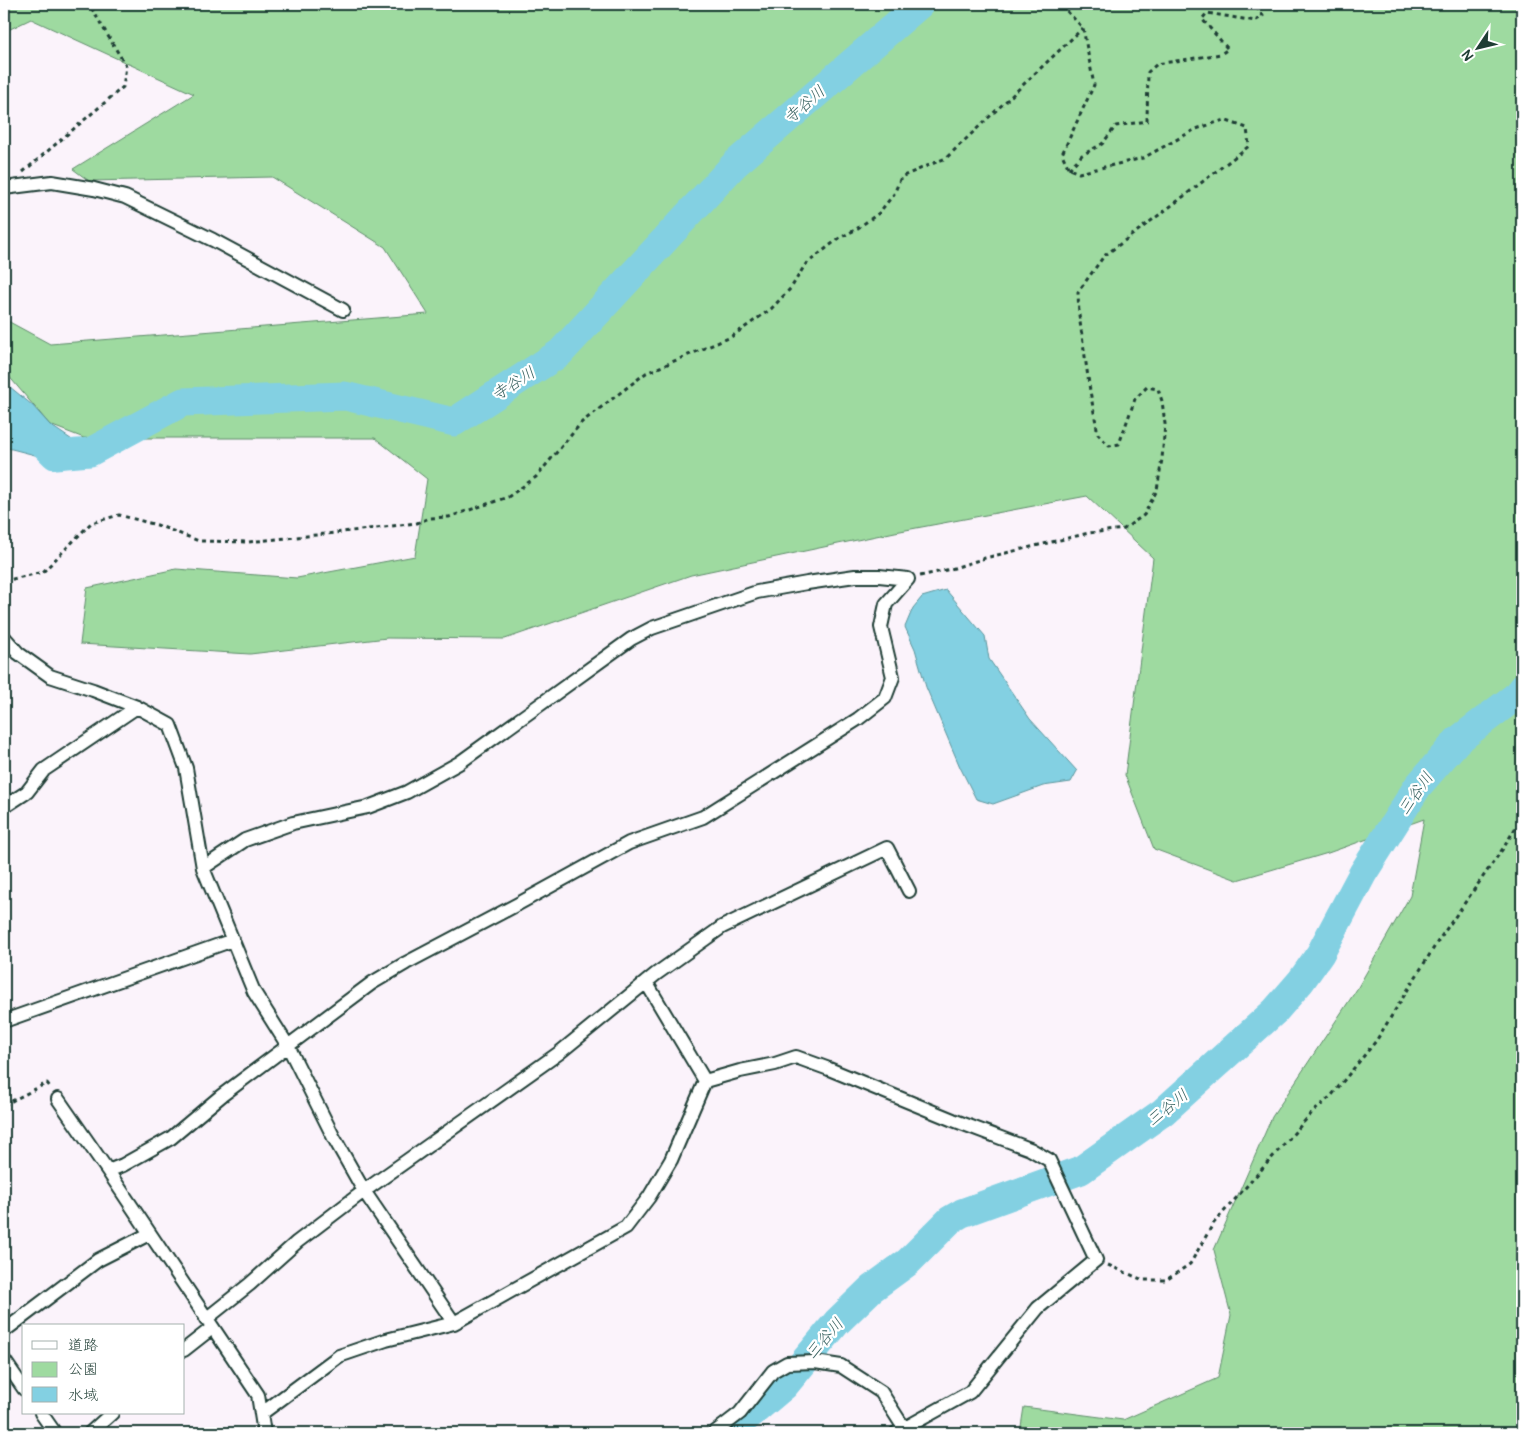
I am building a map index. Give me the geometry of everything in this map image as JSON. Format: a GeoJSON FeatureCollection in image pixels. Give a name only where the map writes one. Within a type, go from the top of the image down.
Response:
{"type":"FeatureCollection","features":[{"type":"Feature","properties":{"kind":"street"},"geometry":{"type":"LineString","coordinates":[[4,188],[52,182],[125,198],[213,240],[343,310]]}},
{"type":"Feature","properties":{"kind":"street"},"geometry":{"type":"LineString","coordinates":[[203,868],[246,840],[293,823],[368,807],[407,792],[459,763],[631,639],[652,628],[766,590],[855,576],[908,579]]}},
{"type":"Feature","properties":{"kind":"street"},"geometry":{"type":"LineString","coordinates":[[108,1171],[124,1165],[171,1138],[222,1096],[372,983],[629,843],[703,817],[858,719],[885,698],[893,677],[881,628],[886,604],[908,579]]}},
{"type":"Feature","properties":{"kind":"street"},"geometry":{"type":"LineString","coordinates":[[4,637],[18,653],[50,676],[137,707],[170,725],[186,768],[203,868],[254,992],[288,1046],[334,1138],[364,1191],[454,1323]]}},
{"type":"Feature","properties":{"kind":"street"},"geometry":{"type":"LineString","coordinates":[[4,807],[27,792],[44,770],[137,707]]}},
{"type":"Feature","properties":{"kind":"street"},"geometry":{"type":"LineString","coordinates":[[185,1349],[209,1323],[297,1242],[364,1191],[559,1053],[646,982],[722,927],[888,848],[909,891]]}},
{"type":"Feature","properties":{"kind":"street"},"geometry":{"type":"LineString","coordinates":[[4,1021],[232,940]]}},
{"type":"Feature","properties":{"kind":"street"},"geometry":{"type":"LineString","coordinates":[[646,982],[705,1081]]}},
{"type":"Feature","properties":{"kind":"street"},"geometry":{"type":"LineString","coordinates":[[705,1081],[796,1057],[829,1068],[953,1120],[1030,1149],[1049,1160],[1096,1260],[1038,1308],[970,1392],[900,1431],[881,1392],[841,1366],[815,1362],[786,1363],[773,1372],[740,1413],[714,1433]]}},
{"type":"Feature","properties":{"kind":"street"},"geometry":{"type":"LineString","coordinates":[[261,1414],[340,1356],[386,1340],[454,1323],[626,1227],[650,1197],[671,1160],[705,1081]]}},
{"type":"Feature","properties":{"kind":"street"},"geometry":{"type":"LineString","coordinates":[[58,1099],[258,1395],[264,1433]]}},
{"type":"Feature","properties":{"kind":"street"},"geometry":{"type":"LineString","coordinates":[[4,1331],[98,1260],[149,1234]]}},
{"type":"Feature","properties":{"kind":"street"},"geometry":{"type":"LineString","coordinates":[[4,1360],[22,1386]]}},
{"type":"Feature","properties":{"kind":"street"},"geometry":{"type":"LineString","coordinates":[[42,1414],[55,1433]]}},
{"type":"Feature","properties":{"kind":"street"},"geometry":{"type":"LineString","coordinates":[[90,1433],[111,1414]]}},
{"type":"Feature","properties":{"kind":"path"},"geometry":{"type":"LineString","coordinates":[[19,175],[123,87],[126,66],[89,4]]}},
{"type":"Feature","properties":{"kind":"path"},"geometry":{"type":"LineString","coordinates":[[908,579],[1089,533],[1124,529],[1144,515],[1157,490],[1162,459],[1165,424],[1162,400],[1158,388],[1148,387],[1135,399],[1119,444],[1108,446],[1098,434],[1079,315],[1078,292],[1104,256],[1249,146],[1247,128],[1224,120],[1196,129],[1143,158],[1079,173],[1070,169],[1062,154],[1094,85],[1082,28],[1060,4]]}},
{"type":"Feature","properties":{"kind":"path"},"geometry":{"type":"LineString","coordinates":[[1070,169],[1082,155],[1102,144],[1116,126],[1147,121],[1148,72],[1157,64],[1221,54],[1228,49],[1202,19],[1207,13],[1255,21],[1263,16],[1255,4]]}},
{"type":"Feature","properties":{"kind":"path"},"geometry":{"type":"LineString","coordinates":[[4,581],[43,572],[91,523],[119,515],[157,526],[199,542],[248,542],[335,533],[417,522],[429,518],[449,517],[508,497],[536,477],[582,422],[646,373],[731,337],[771,309],[791,288],[805,265],[838,239],[880,213],[894,194],[901,177],[946,158],[1082,28]]}},
{"type":"Feature","properties":{"kind":"path"},"geometry":{"type":"LineString","coordinates":[[1096,1260],[1142,1280],[1166,1280],[1190,1264],[1213,1224],[1310,1115],[1332,1095],[1376,1041],[1438,941],[1504,847],[1522,817]]}},
{"type":"Feature","properties":{"kind":"path"},"geometry":{"type":"LineString","coordinates":[[4,1105],[48,1084],[58,1099]]}},
{"type":"Feature","properties":{"kind":"green space"},"geometry":{"type":"Polygon","coordinates":[[[4,4],[1522,4],[1522,1433],[1020,1433],[1024,1407],[1123,1420],[1218,1378],[1231,1315],[1214,1250],[1272,1117],[1357,989],[1410,896],[1424,819],[1328,853],[1237,880],[1154,849],[1125,775],[1153,558],[1087,496],[895,532],[691,575],[505,639],[387,638],[250,654],[80,644],[87,588],[176,569],[297,578],[415,556],[427,479],[375,438],[84,438],[50,425],[7,374],[4,373],[4,319],[50,344],[428,314],[385,247],[272,177],[89,181],[73,169],[194,94],[31,19],[4,32],[4,4]]]}},
{"type":"Feature","properties":{"kind":"water"},"geometry":{"type":"Polygon","coordinates":[[[4,382],[32,405],[50,425],[90,452],[66,463],[4,447],[4,382]]]}},
{"type":"Feature","properties":{"kind":"water"},"geometry":{"type":"Polygon","coordinates":[[[946,590],[985,636],[989,659],[1030,719],[1077,771],[1071,782],[1043,786],[993,804],[976,799],[960,767],[926,687],[915,649],[905,627],[913,608],[922,597],[946,590]]]}},
{"type":"Feature","properties":{"kind":"waterway","name":"寺谷川"},"geometry":{"type":"LineString","coordinates":[[4,404],[55,455],[90,452],[183,402],[345,396],[454,422],[560,353],[735,164],[920,4]]}},
{"type":"Feature","properties":{"kind":"waterway","name":"三谷川"},"geometry":{"type":"LineString","coordinates":[[728,1433],[784,1386],[837,1322],[871,1289],[908,1262],[950,1220],[962,1213],[1081,1170],[1163,1112],[1275,1011],[1301,981],[1320,954],[1363,873],[1418,786],[1457,741],[1516,696],[1522,688]]}}]}
